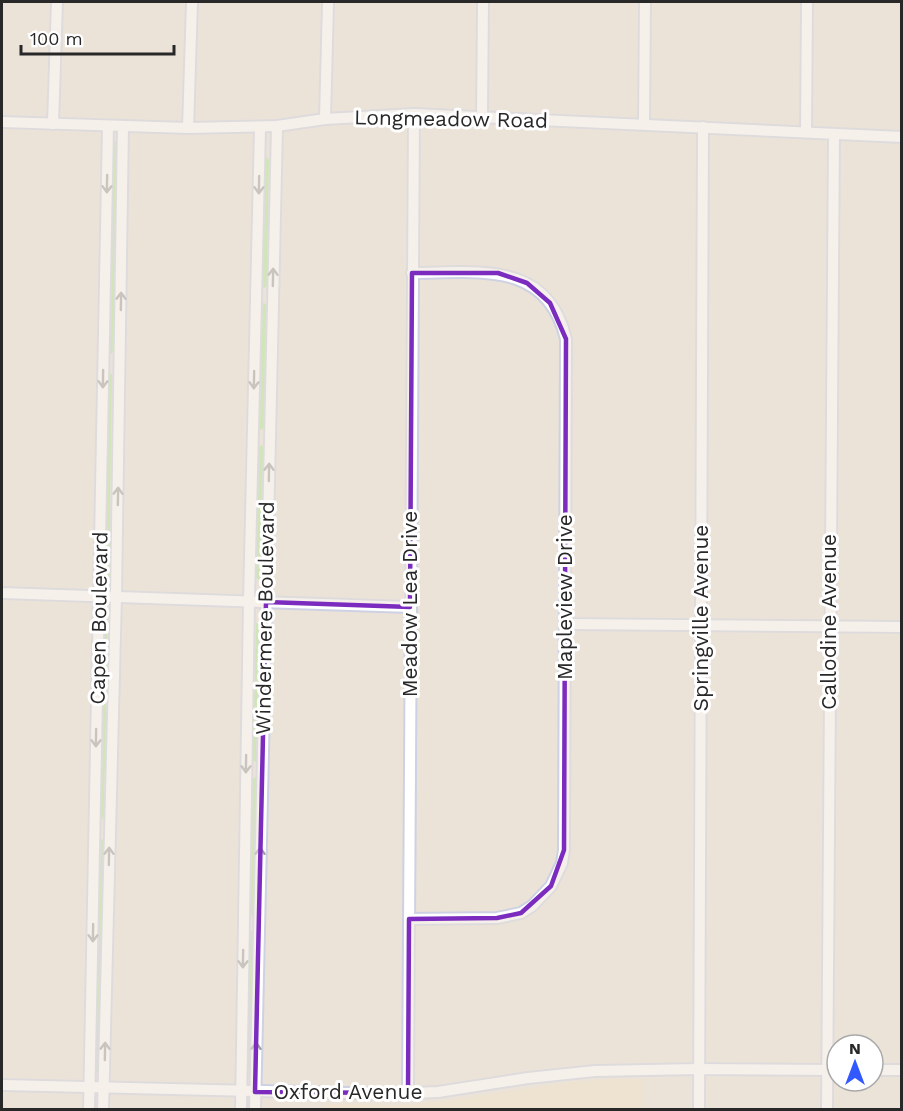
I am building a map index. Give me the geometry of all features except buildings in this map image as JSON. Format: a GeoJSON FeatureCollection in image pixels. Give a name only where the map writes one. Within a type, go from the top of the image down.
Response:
{"type":"FeatureCollection","features":[{"type":"Feature","properties":{"kind":"street"},"geometry":{"type":"LineString","coordinates":[[53,124],[57,2]]}},
{"type":"Feature","properties":{"kind":"street"},"geometry":{"type":"LineString","coordinates":[[188,128],[192,2]]}},
{"type":"Feature","properties":{"kind":"street"},"geometry":{"type":"LineString","coordinates":[[325,119],[328,2]]}},
{"type":"Feature","properties":{"kind":"street"},"geometry":{"type":"LineString","coordinates":[[482,117],[483,2]]}},
{"type":"Feature","properties":{"kind":"street"},"geometry":{"type":"LineString","coordinates":[[644,124],[645,2]]}},
{"type":"Feature","properties":{"kind":"street"},"geometry":{"type":"LineString","coordinates":[[806,132],[807,2]]}},
{"type":"Feature","properties":{"kind":"street","name":"Longmeadow Road"},"geometry":{"type":"LineString","coordinates":[[2,122],[188,128],[260,127],[325,119],[414,114],[902,137]]}},
{"type":"Feature","properties":{"kind":"street","name":"Meadow Lea Drive"},"geometry":{"type":"LineString","coordinates":[[408,1093],[414,114]]}},
{"type":"Feature","properties":{"kind":"street","name":"Capen Boulevard"},"geometry":{"type":"LineString","coordinates":[[89,1110],[108,126]]}},
{"type":"Feature","properties":{"kind":"street","name":"Capen Boulevard"},"geometry":{"type":"LineString","coordinates":[[103,1110],[116,596],[123,126]]}},
{"type":"Feature","properties":{"kind":"street","name":"Windermere Boulevard"},"geometry":{"type":"LineString","coordinates":[[255,1110],[277,126]]}},
{"type":"Feature","properties":{"kind":"street","name":"Windermere Boulevard"},"geometry":{"type":"LineString","coordinates":[[241,1110],[249,601],[260,127]]}},
{"type":"Feature","properties":{"kind":"street","name":"Springville Avenue"},"geometry":{"type":"LineString","coordinates":[[699,1110],[703,127]]}},
{"type":"Feature","properties":{"kind":"street","name":"Callodine Avenue"},"geometry":{"type":"LineString","coordinates":[[832,1033],[829,625],[834,134]]}},
{"type":"Feature","properties":{"kind":"street","name":"Mapleview Drive"},"geometry":{"type":"LineString","coordinates":[[409,920],[509,917],[532,906],[558,875],[564,850],[566,624],[566,339],[564,328],[554,309],[541,293],[514,277],[498,273],[412,273]]}},
{"type":"Feature","properties":{"kind":"street"},"geometry":{"type":"LineString","coordinates":[[2,593],[410,607]]}},
{"type":"Feature","properties":{"kind":"street"},"geometry":{"type":"LineString","coordinates":[[566,624],[902,627]]}},
{"type":"Feature","properties":{"kind":"street","name":"Oxford Avenue"},"geometry":{"type":"LineString","coordinates":[[2,1084],[356,1095],[438,1092],[573,1072],[699,1069],[825,1070]]}},
{"type":"Feature","properties":{"kind":"street"},"geometry":{"type":"LineString","coordinates":[[885,1070],[902,1071]]}},
{"type":"Feature","properties":{"kind":"street","name":"Callodine Avenue"},"geometry":{"type":"LineString","coordinates":[[827,1110],[829,1093]]}},
{"type":"Feature","properties":{"kind":"highlighted area"},"geometry":{"type":"Polygon","coordinates":[[[412,273],[498,273],[527,283],[550,303],[566,339],[564,850],[551,886],[521,913],[497,918],[409,919],[408,1093],[255,1092],[266,602],[410,607],[412,273]]]}},
{"type":"Feature","properties":{"kind":"shaded area"},"geometry":{"type":"Polygon","coordinates":[[[643,1079],[642,1109],[327,1109],[326,1104],[396,1105],[448,1101],[571,1082],[643,1079]]]}},
{"type":"Feature","properties":{"kind":"green space"},"geometry":{"type":"Polygon","coordinates":[[[115,141],[117,143],[113,352],[111,354],[109,352],[113,143],[115,141]]]}},
{"type":"Feature","properties":{"kind":"green space"},"geometry":{"type":"Polygon","coordinates":[[[267,157],[269,160],[267,286],[264,288],[261,285],[264,158],[267,157]]]}},
{"type":"Feature","properties":{"kind":"green space"},"geometry":{"type":"Polygon","coordinates":[[[264,303],[267,305],[264,428],[261,430],[258,428],[261,305],[264,303]]]}},
{"type":"Feature","properties":{"kind":"green space"},"geometry":{"type":"Polygon","coordinates":[[[111,373],[109,582],[105,582],[109,375],[111,373]]]}},
{"type":"Feature","properties":{"kind":"green space"},"geometry":{"type":"Polygon","coordinates":[[[261,445],[264,448],[262,577],[259,580],[255,577],[258,448],[261,445]]]}},
{"type":"Feature","properties":{"kind":"green space"},"geometry":{"type":"Polygon","coordinates":[[[106,608],[108,610],[104,817],[102,819],[104,610],[106,608]]]}},
{"type":"Feature","properties":{"kind":"green space"},"geometry":{"type":"Polygon","coordinates":[[[256,623],[261,625],[258,760],[255,762],[252,759],[256,623]]]}},
{"type":"Feature","properties":{"kind":"green space"},"geometry":{"type":"Polygon","coordinates":[[[255,777],[258,780],[255,914],[252,916],[249,914],[252,780],[255,777]]]}},
{"type":"Feature","properties":{"kind":"green space"},"geometry":{"type":"Polygon","coordinates":[[[102,839],[104,841],[98,1073],[96,1072],[100,841],[102,839]]]}},
{"type":"Feature","properties":{"kind":"green space"},"geometry":{"type":"Polygon","coordinates":[[[254,932],[251,1069],[249,1070],[246,1067],[249,933],[254,932]]]}}]}
